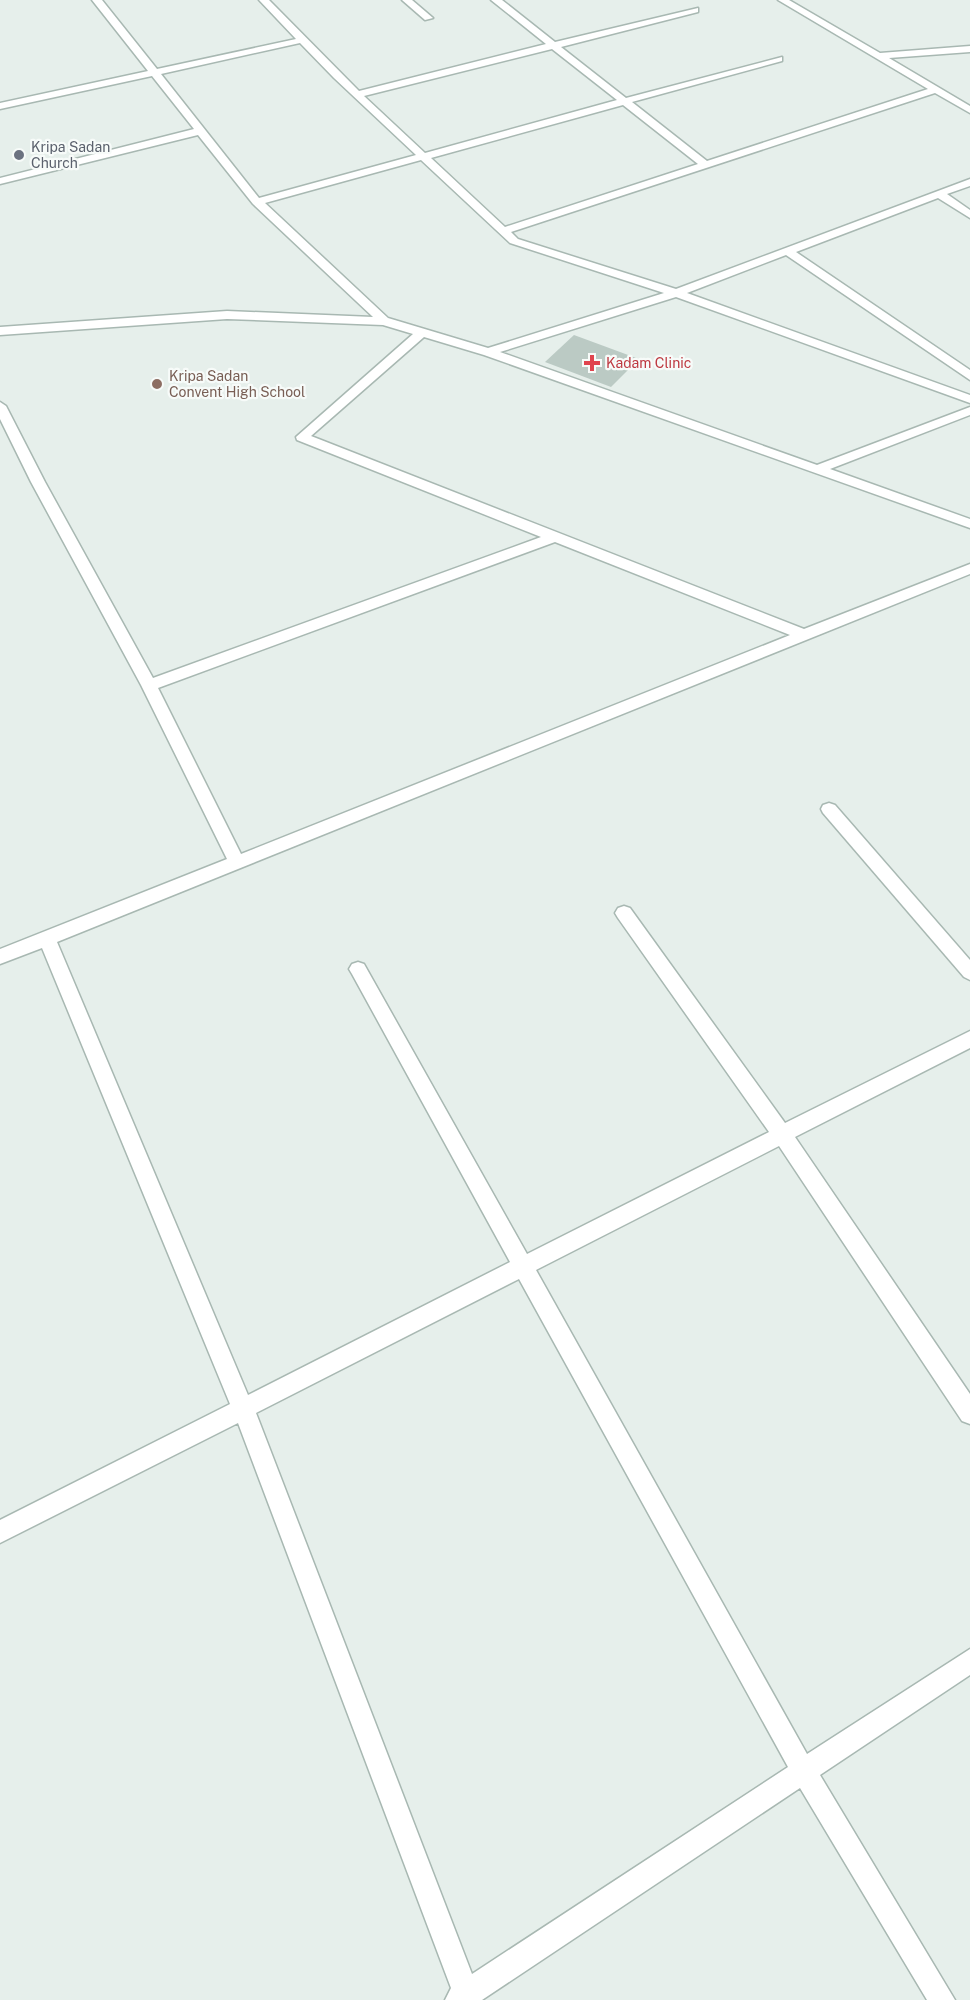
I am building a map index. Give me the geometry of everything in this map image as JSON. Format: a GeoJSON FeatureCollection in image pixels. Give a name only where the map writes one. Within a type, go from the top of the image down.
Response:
{"type":"FeatureCollection","features":[{"type":"Feature","properties":{"kind":"street"},"geometry":{"type":"LineString","coordinates":[[97,0],[257,202],[384,321]]}},
{"type":"Feature","properties":{"kind":"street"},"geometry":{"type":"LineString","coordinates":[[264,0],[357,95],[514,241],[676,293],[970,399]]}},
{"type":"Feature","properties":{"kind":"street"},"geometry":{"type":"LineString","coordinates":[[407,0],[428,18]]}},
{"type":"Feature","properties":{"kind":"street"},"geometry":{"type":"LineString","coordinates":[[496,0],[705,165]]}},
{"type":"Feature","properties":{"kind":"street"},"geometry":{"type":"LineString","coordinates":[[783,0],[970,110]]}},
{"type":"Feature","properties":{"kind":"street"},"geometry":{"type":"LineString","coordinates":[[357,95],[695,10]]}},
{"type":"Feature","properties":{"kind":"street"},"geometry":{"type":"LineString","coordinates":[[1,104],[302,39]]}},
{"type":"Feature","properties":{"kind":"street"},"geometry":{"type":"LineString","coordinates":[[878,56],[970,49]]}},
{"type":"Feature","properties":{"kind":"street"},"geometry":{"type":"LineString","coordinates":[[257,202],[779,59]]}},
{"type":"Feature","properties":{"kind":"street"},"geometry":{"type":"LineString","coordinates":[[504,231],[934,90]]}},
{"type":"Feature","properties":{"kind":"street"},"geometry":{"type":"LineString","coordinates":[[0,181],[200,131]]}},
{"type":"Feature","properties":{"kind":"street"},"geometry":{"type":"LineString","coordinates":[[488,352],[676,293],[970,182]]}},
{"type":"Feature","properties":{"kind":"street"},"geometry":{"type":"LineString","coordinates":[[939,194],[970,215]]}},
{"type":"Feature","properties":{"kind":"street"},"geometry":{"type":"LineString","coordinates":[[787,251],[970,376]]}},
{"type":"Feature","properties":{"kind":"street"},"geometry":{"type":"LineString","coordinates":[[0,331],[228,315],[384,321],[488,352],[970,524]]}},
{"type":"Feature","properties":{"kind":"street"},"geometry":{"type":"LineString","coordinates":[[421,333],[302,437],[804,635]]}},
{"type":"Feature","properties":{"kind":"street"},"geometry":{"type":"LineString","coordinates":[[0,406],[38,482],[150,685],[237,863]]}},
{"type":"Feature","properties":{"kind":"street"},"geometry":{"type":"LineString","coordinates":[[818,469],[970,411]]}},
{"type":"Feature","properties":{"kind":"street"},"geometry":{"type":"LineString","coordinates":[[150,685],[554,537]]}},
{"type":"Feature","properties":{"kind":"street"},"geometry":{"type":"LineString","coordinates":[[0,957],[970,569]]}},
{"type":"Feature","properties":{"kind":"street"},"geometry":{"type":"LineString","coordinates":[[829,809],[970,972]]}},
{"type":"Feature","properties":{"kind":"street"},"geometry":{"type":"LineString","coordinates":[[624,913],[782,1134],[970,1413]]}},
{"type":"Feature","properties":{"kind":"street"},"geometry":{"type":"LineString","coordinates":[[47,938],[243,1408],[464,1998],[970,1660]]}},
{"type":"Feature","properties":{"kind":"street"},"geometry":{"type":"LineString","coordinates":[[358,969],[804,1772],[942,2000]]}},
{"type":"Feature","properties":{"kind":"street"},"geometry":{"type":"LineString","coordinates":[[0,1532],[970,1039]]}},
{"type":"Feature","properties":{"kind":"building"},"geometry":{"type":"Polygon","coordinates":[[[574,335],[639,359],[611,387],[545,362],[574,335]]]}},
{"type":"Feature","properties":{"kind":"place","name":"Kripa Sadan Church"},"geometry":{"type":"Point","coordinates":[19,155]}},
{"type":"Feature","properties":{"kind":"place","name":"Kadam Clinic"},"geometry":{"type":"Point","coordinates":[592,363]}},
{"type":"Feature","properties":{"kind":"place","name":"Kripa Sadan Convent High School"},"geometry":{"type":"Point","coordinates":[157,384]}}]}
